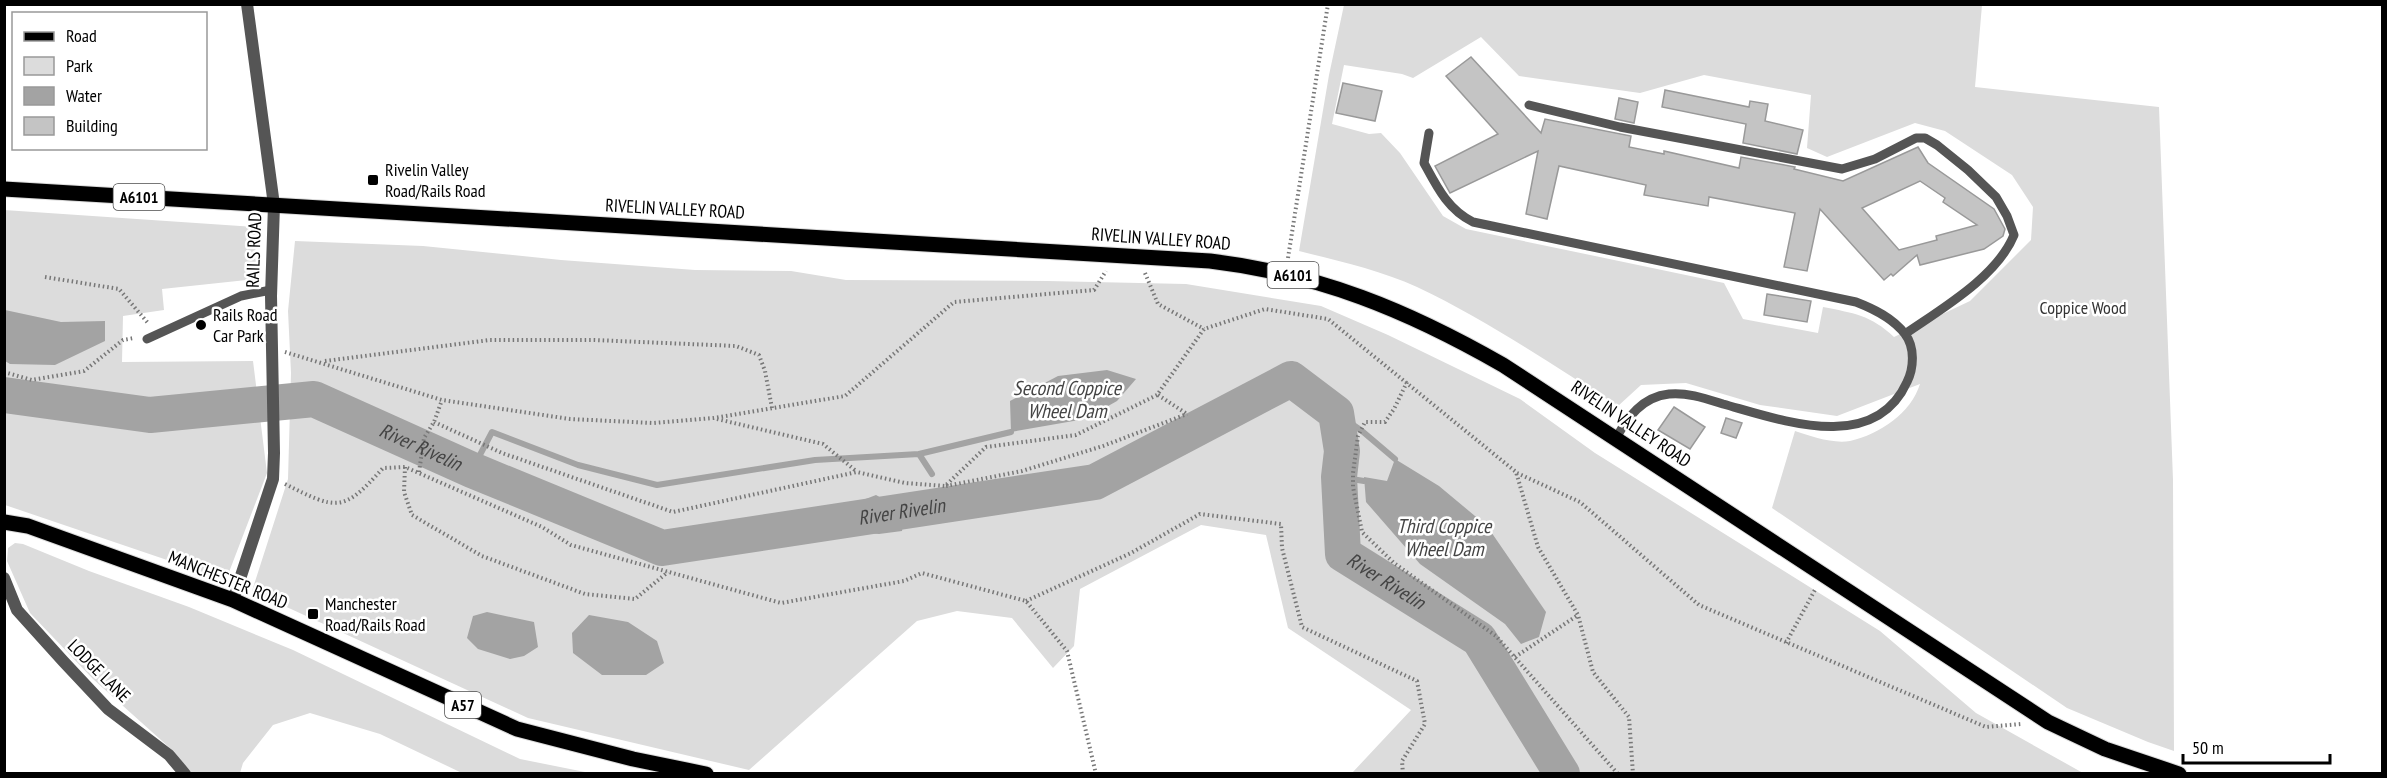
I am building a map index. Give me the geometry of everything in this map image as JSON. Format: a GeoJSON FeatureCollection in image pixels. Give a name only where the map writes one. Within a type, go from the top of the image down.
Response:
{"type":"FeatureCollection","features":[{"type":"Feature","properties":{"kind":"main road","name":"RIVELIN VALLEY ROAD"},"geometry":{"type":"LineString","coordinates":[[4,189],[1138,256],[1209,261],[1286,273],[1350,292],[1427,324],[1538,386],[2049,722],[2114,752],[2179,774]]}},
{"type":"Feature","properties":{"kind":"main road","name":"MANCHESTER ROAD"},"geometry":{"type":"LineString","coordinates":[[4,522],[28,526],[233,600],[517,729],[633,759],[706,774]]}},
{"type":"Feature","properties":{"kind":"street","name":"RAILS ROAD"},"geometry":{"type":"LineString","coordinates":[[233,600],[273,478],[271,290],[274,205],[247,4]]}},
{"type":"Feature","properties":{"kind":"street","name":"LODGE LANE"},"geometry":{"type":"LineString","coordinates":[[4,578],[17,610],[63,661],[108,709],[169,755],[185,774]]}},
{"type":"Feature","properties":{"kind":"lane"},"geometry":{"type":"LineString","coordinates":[[1529,105],[1620,127],[1842,169],[1875,159],[1916,138],[1925,138],[1937,145],[1995,196],[2007,216],[2014,235],[2009,247],[1984,274],[1964,292],[1905,334]]}},
{"type":"Feature","properties":{"kind":"lane"},"geometry":{"type":"LineString","coordinates":[[1429,133],[1424,163],[1459,216],[1473,222],[1856,302],[1888,318],[1905,334],[1910,343],[1913,362],[1910,375],[1900,396],[1882,415],[1868,422],[1856,425],[1818,426],[1781,420],[1688,395],[1670,394],[1657,396],[1638,408],[1628,417],[1616,438]]}},
{"type":"Feature","properties":{"kind":"lane"},"geometry":{"type":"LineString","coordinates":[[147,339],[241,296],[271,290]]}},
{"type":"Feature","properties":{"kind":"path"},"geometry":{"type":"LineString","coordinates":[[1286,273],[1328,4]]}},
{"type":"Feature","properties":{"kind":"path"},"geometry":{"type":"LineString","coordinates":[[272,348],[321,361],[442,400],[570,419],[653,423],[714,418],[845,396],[954,302],[1094,290],[1115,255]]}},
{"type":"Feature","properties":{"kind":"path"},"geometry":{"type":"LineString","coordinates":[[1138,256],[1158,304],[1204,329]]}},
{"type":"Feature","properties":{"kind":"path"},"geometry":{"type":"LineString","coordinates":[[4,372],[32,380],[84,371],[123,340],[147,339],[148,323],[119,289],[45,277]]}},
{"type":"Feature","properties":{"kind":"path"},"geometry":{"type":"LineString","coordinates":[[945,486],[986,447],[1076,435],[1158,395],[1204,329],[1265,309],[1328,319],[1516,472],[1580,502],[1699,605],[1986,727],[2049,722]]}},
{"type":"Feature","properties":{"kind":"path"},"geometry":{"type":"LineString","coordinates":[[321,361],[490,340],[594,340],[736,346],[759,355],[765,371],[772,408]]}},
{"type":"Feature","properties":{"kind":"path"},"geometry":{"type":"LineString","coordinates":[[1407,382],[1385,423],[1365,422],[1358,436],[1353,487],[1362,532],[1394,563],[1496,636],[1618,774]]}},
{"type":"Feature","properties":{"kind":"path"},"geometry":{"type":"LineString","coordinates":[[434,422],[502,453],[673,512],[857,472],[905,483],[945,486],[1022,471],[1103,446],[1187,414],[1158,395]]}},
{"type":"Feature","properties":{"kind":"path"},"geometry":{"type":"LineString","coordinates":[[419,472],[424,438],[434,422],[442,400]]}},
{"type":"Feature","properties":{"kind":"path"},"geometry":{"type":"LineString","coordinates":[[714,418],[823,444],[857,472]]}},
{"type":"Feature","properties":{"kind":"path"},"geometry":{"type":"LineString","coordinates":[[273,478],[328,504],[348,501],[364,490],[383,468],[405,467],[542,527],[571,544],[781,603],[904,581],[922,573],[1026,601],[1067,651],[1096,774]]}},
{"type":"Feature","properties":{"kind":"path"},"geometry":{"type":"LineString","coordinates":[[405,467],[404,492],[412,515],[482,556],[585,594],[635,599],[669,572]]}},
{"type":"Feature","properties":{"kind":"path"},"geometry":{"type":"LineString","coordinates":[[1516,472],[1538,547],[1578,615],[1593,672],[1629,717],[1633,774]]}},
{"type":"Feature","properties":{"kind":"path"},"geometry":{"type":"LineString","coordinates":[[1026,601],[1131,553],[1200,514],[1281,524],[1282,548],[1302,627],[1417,681],[1425,724],[1402,761],[1403,774]]}},
{"type":"Feature","properties":{"kind":"path"},"geometry":{"type":"LineString","coordinates":[[1786,643],[1824,574]]}},
{"type":"Feature","properties":{"kind":"path"},"geometry":{"type":"LineString","coordinates":[[1515,657],[1578,615]]}},
{"type":"Feature","properties":{"kind":"green space","name":"Coppice Wood"},"geometry":{"type":"Polygon","coordinates":[[[1344,5],[1982,5],[1975,87],[2159,107],[2173,480],[2174,751],[2067,708],[1772,508],[1795,431],[1836,441],[1861,438],[1883,428],[1902,413],[1916,394],[1920,384],[1837,416],[1760,405],[1686,383],[1641,385],[1618,406],[1494,328],[1417,287],[1374,271],[1299,251],[1329,75],[1344,5]],[[1481,37],[1413,78],[1402,74],[1344,65],[1332,124],[1369,134],[1381,133],[1400,153],[1443,216],[1466,229],[1724,283],[1743,319],[1818,333],[1823,307],[1869,319],[1894,337],[1970,301],[2031,240],[2033,207],[2012,175],[1945,131],[1915,123],[1827,157],[1807,148],[1811,95],[1704,75],[1640,93],[1519,76],[1481,37]]]}},
{"type":"Feature","properties":{"kind":"green space"},"geometry":{"type":"Polygon","coordinates":[[[4,210],[255,227],[256,279],[162,289],[164,310],[123,316],[122,362],[253,361],[267,473],[226,580],[5,505],[4,210]]]}},
{"type":"Feature","properties":{"kind":"green space"},"geometry":{"type":"Polygon","coordinates":[[[295,241],[423,246],[561,260],[695,270],[791,271],[846,280],[1186,284],[1321,306],[1388,335],[1520,399],[1595,453],[1880,631],[1976,713],[2083,773],[1352,773],[1411,710],[1288,628],[1266,535],[1201,525],[1080,589],[1074,646],[1053,668],[1012,618],[957,611],[917,621],[749,770],[528,718],[252,591],[288,479],[291,373],[288,311],[295,241]]]}},
{"type":"Feature","properties":{"kind":"green space"},"geometry":{"type":"Polygon","coordinates":[[[15,543],[23,544],[89,571],[189,607],[293,650],[520,759],[590,773],[462,773],[380,734],[310,713],[273,725],[243,763],[240,773],[191,773],[171,749],[93,679],[30,613],[7,561],[8,548],[15,543]]]}},
{"type":"Feature","properties":{"kind":"water"},"geometry":{"type":"Polygon","coordinates":[[[5,310],[61,322],[105,321],[105,341],[55,365],[10,364],[5,361],[5,310]]]}},
{"type":"Feature","properties":{"kind":"water","name":"Second Coppice Wheel Dam"},"geometry":{"type":"Polygon","coordinates":[[[1107,370],[1136,379],[1117,401],[1085,419],[1011,432],[1010,401],[1058,376],[1107,370]]]}},
{"type":"Feature","properties":{"kind":"water","name":"Third Coppice Wheel Dam"},"geometry":{"type":"Polygon","coordinates":[[[1395,459],[1439,486],[1487,526],[1546,612],[1539,637],[1521,644],[1505,624],[1420,564],[1366,502],[1364,477],[1387,481],[1395,459]]]}},
{"type":"Feature","properties":{"kind":"water"},"geometry":{"type":"Polygon","coordinates":[[[876,495],[905,511],[902,531],[879,534],[857,532],[850,505],[876,495]]]}},
{"type":"Feature","properties":{"kind":"water"},"geometry":{"type":"Polygon","coordinates":[[[487,612],[534,622],[538,647],[524,656],[510,659],[478,649],[467,638],[473,616],[487,612]]]}},
{"type":"Feature","properties":{"kind":"water"},"geometry":{"type":"Polygon","coordinates":[[[589,615],[628,622],[657,641],[664,663],[646,675],[602,675],[573,653],[572,633],[589,615]]]}},
{"type":"Feature","properties":{"kind":"building"},"geometry":{"type":"Polygon","coordinates":[[[1471,57],[1541,133],[1545,119],[1631,136],[1629,147],[1664,154],[1664,151],[1739,168],[1741,157],[1795,167],[1794,169],[1843,181],[1918,147],[1928,163],[1994,209],[2005,229],[2003,236],[1984,249],[1920,265],[1917,255],[1893,276],[1891,274],[1884,280],[1820,209],[1807,271],[1784,267],[1795,213],[1709,197],[1708,206],[1644,195],[1646,185],[1559,166],[1547,219],[1526,214],[1538,151],[1450,193],[1435,166],[1498,134],[1446,76],[1471,57]],[[1920,181],[1862,208],[1899,250],[1937,240],[1936,236],[1977,225],[1943,202],[1945,198],[1920,181]]]}},
{"type":"Feature","properties":{"kind":"building"},"geometry":{"type":"Polygon","coordinates":[[[1343,83],[1382,91],[1375,121],[1336,113],[1343,83]]]}},
{"type":"Feature","properties":{"kind":"building"},"geometry":{"type":"Polygon","coordinates":[[[1665,90],[1749,107],[1750,101],[1768,104],[1765,121],[1803,130],[1797,154],[1743,143],[1746,124],[1662,107],[1665,90]]]}},
{"type":"Feature","properties":{"kind":"building"},"geometry":{"type":"Polygon","coordinates":[[[1619,98],[1638,102],[1634,123],[1615,119],[1619,98]]]}},
{"type":"Feature","properties":{"kind":"building"},"geometry":{"type":"Polygon","coordinates":[[[1767,294],[1811,301],[1807,322],[1764,315],[1767,294]]]}},
{"type":"Feature","properties":{"kind":"building"},"geometry":{"type":"Polygon","coordinates":[[[1674,407],[1705,427],[1690,449],[1658,430],[1674,407]]]}},
{"type":"Feature","properties":{"kind":"building"},"geometry":{"type":"Polygon","coordinates":[[[1726,418],[1742,423],[1736,438],[1721,433],[1726,418]]]}},
{"type":"Feature","properties":{"kind":"waterway","name":"River Rivelin"},"geometry":{"type":"LineString","coordinates":[[4,395],[150,415],[314,399],[472,470],[662,548],[1095,482],[1291,379],[1336,413],[1342,451],[1339,477],[1343,554],[1479,639],[1562,774]]}},
{"type":"Feature","properties":{"kind":"waterway"},"geometry":{"type":"LineString","coordinates":[[1336,413],[1395,459]]}},
{"type":"Feature","properties":{"kind":"waterway"},"geometry":{"type":"LineString","coordinates":[[472,470],[492,432],[578,465],[657,485],[815,460],[919,454],[932,474]]}},
{"type":"Feature","properties":{"kind":"waterway"},"geometry":{"type":"LineString","coordinates":[[919,454],[1011,432]]}},
{"type":"Feature","properties":{"kind":"waterway"},"geometry":{"type":"LineString","coordinates":[[1339,477],[1364,481]]}},
{"type":"Feature","properties":{"kind":"place","name":"Rivelin Valley Road/Rails Road"},"geometry":{"type":"Point","coordinates":[373,180]}},
{"type":"Feature","properties":{"kind":"place","name":"Rails Road Car Park"},"geometry":{"type":"Point","coordinates":[201,325]}},
{"type":"Feature","properties":{"kind":"place","name":"Manchester Road/Rails Road"},"geometry":{"type":"Point","coordinates":[313,614]}}]}
